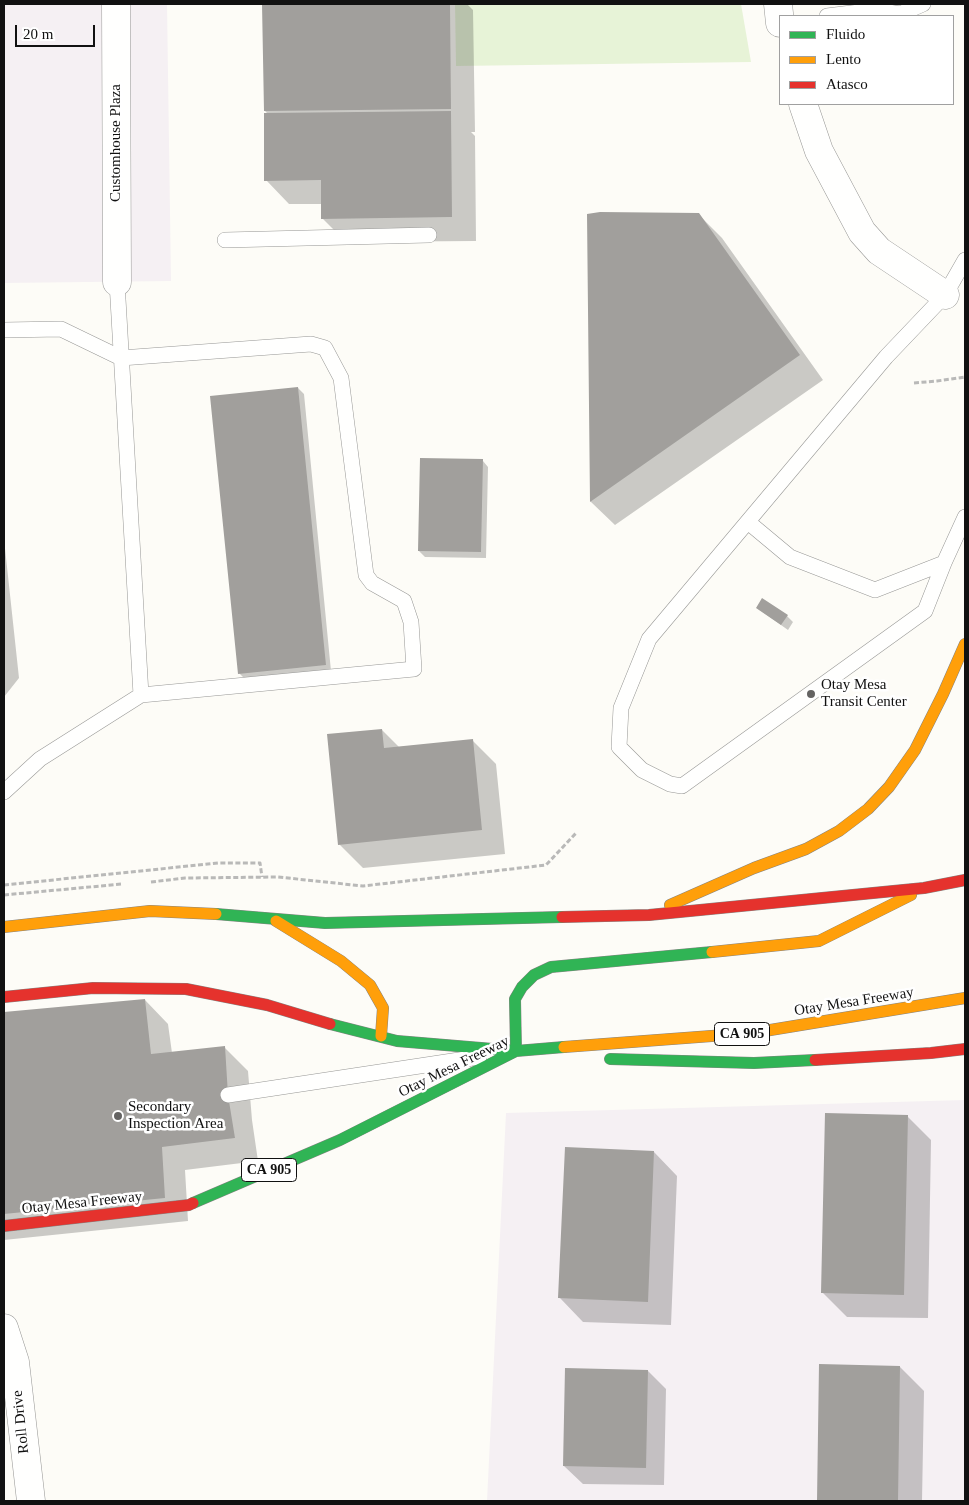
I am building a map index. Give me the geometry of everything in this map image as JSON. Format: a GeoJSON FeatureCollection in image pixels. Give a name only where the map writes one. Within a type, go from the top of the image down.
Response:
{"type":"FeatureCollection","features":[{"type":"Feature","properties":{"kind":"highway"},"geometry":{"type":"LineString","coordinates":[[649,915],[754,868],[806,849],[839,831],[868,809],[889,787],[914,750],[943,694],[965,644]]}},
{"type":"Feature","properties":{"kind":"highway"},"geometry":{"type":"LineString","coordinates":[[4,927],[150,911],[325,923],[649,915],[924,888],[965,880]]}},
{"type":"Feature","properties":{"kind":"highway"},"geometry":{"type":"LineString","coordinates":[[516,1051],[515,999],[534,975],[551,967],[819,941],[924,888]]}},
{"type":"Feature","properties":{"kind":"highway"},"geometry":{"type":"LineString","coordinates":[[271,918],[342,962],[370,985],[383,1008],[381,1036]]}},
{"type":"Feature","properties":{"kind":"highway"},"geometry":{"type":"LineString","coordinates":[[4,997],[93,988],[186,989],[267,1005],[397,1041],[625,1060],[754,1062],[932,1053],[965,1049]]}},
{"type":"Feature","properties":{"kind":"highway","name":"Otay Mesa Freeway"},"geometry":{"type":"LineString","coordinates":[[4,1226],[189,1206],[340,1140],[516,1051],[752,1034],[965,998]]}},
{"type":"Feature","properties":{"kind":"street","name":"Customhouse Plaza"},"geometry":{"type":"LineString","coordinates":[[116,4],[118,282]]}},
{"type":"Feature","properties":{"kind":"street"},"geometry":{"type":"LineString","coordinates":[[803,105],[819,151],[862,232],[879,251],[945,295]]}},
{"type":"Feature","properties":{"kind":"street","name":"Roll Drive"},"geometry":{"type":"LineString","coordinates":[[4,1328],[15,1362],[26,1497]]}},
{"type":"Feature","properties":{"kind":"lane"},"geometry":{"type":"LineString","coordinates":[[832,15],[876,7],[900,14],[923,4]]}},
{"type":"Feature","properties":{"kind":"lane"},"geometry":{"type":"LineString","coordinates":[[225,240],[429,236]]}},
{"type":"Feature","properties":{"kind":"lane"},"geometry":{"type":"LineString","coordinates":[[965,260],[945,295],[886,357],[649,639],[621,708],[619,747],[642,770],[670,784],[682,786],[925,612],[944,563],[965,518]]}},
{"type":"Feature","properties":{"kind":"lane"},"geometry":{"type":"LineString","coordinates":[[118,282],[141,695]]}},
{"type":"Feature","properties":{"kind":"lane"},"geometry":{"type":"LineString","coordinates":[[4,330],[61,329],[121,358],[311,344],[324,348],[340,378],[366,575],[372,583],[404,600],[411,622],[414,651],[414,669],[141,695],[40,758],[4,792]]}},
{"type":"Feature","properties":{"kind":"lane"},"geometry":{"type":"LineString","coordinates":[[748,522],[790,557],[875,590],[944,563]]}},
{"type":"Feature","properties":{"kind":"lane"},"geometry":{"type":"LineString","coordinates":[[228,1095],[516,1051]]}},
{"type":"Feature","properties":{"kind":"path"},"geometry":{"type":"LineString","coordinates":[[914,382],[965,377]]}},
{"type":"Feature","properties":{"kind":"path"},"geometry":{"type":"LineString","coordinates":[[147,882],[185,878],[278,877],[363,886],[546,865],[577,832]]}},
{"type":"Feature","properties":{"kind":"path"},"geometry":{"type":"LineString","coordinates":[[4,885],[218,863],[260,863],[262,877]]}},
{"type":"Feature","properties":{"kind":"path"},"geometry":{"type":"LineString","coordinates":[[4,895],[128,884]]}},
{"type":"Feature","properties":{"kind":"shaded area"},"geometry":{"type":"Polygon","coordinates":[[[4,4],[167,4],[171,281],[4,283],[4,4]]]}},
{"type":"Feature","properties":{"kind":"shaded area"},"geometry":{"type":"Polygon","coordinates":[[[965,1100],[965,1501],[487,1501],[506,1113],[965,1100]]]}},
{"type":"Feature","properties":{"kind":"green space"},"geometry":{"type":"Polygon","coordinates":[[[455,4],[741,4],[751,62],[456,66],[455,4]]]}},
{"type":"Feature","properties":{"kind":"building"},"geometry":{"type":"Polygon","coordinates":[[[262,4],[450,4],[451,109],[264,111],[262,4]]]}},
{"type":"Feature","properties":{"kind":"building"},"geometry":{"type":"Polygon","coordinates":[[[451,111],[452,217],[321,219],[321,180],[264,181],[264,113],[451,111]]]}},
{"type":"Feature","properties":{"kind":"building"},"geometry":{"type":"Polygon","coordinates":[[[600,212],[699,213],[800,355],[590,502],[587,214],[600,212]]]}},
{"type":"Feature","properties":{"kind":"building"},"geometry":{"type":"Polygon","coordinates":[[[298,387],[326,665],[238,674],[210,396],[298,387]]]}},
{"type":"Feature","properties":{"kind":"building"},"geometry":{"type":"Polygon","coordinates":[[[420,458],[483,459],[481,552],[418,551],[420,458]]]}},
{"type":"Feature","properties":{"kind":"building"},"geometry":{"type":"Polygon","coordinates":[[[762,598],[788,615],[781,625],[756,608],[762,598]]]}},
{"type":"Feature","properties":{"kind":"building"},"geometry":{"type":"Polygon","coordinates":[[[382,729],[384,748],[473,739],[482,830],[338,845],[327,734],[382,729]]]}},
{"type":"Feature","properties":{"kind":"building","name":"Secondary Inspection Area"},"geometry":{"type":"Polygon","coordinates":[[[145,999],[151,1054],[225,1046],[228,1095],[235,1138],[162,1147],[165,1198],[4,1214],[4,1012],[145,999]]]}},
{"type":"Feature","properties":{"kind":"building"},"geometry":{"type":"Polygon","coordinates":[[[825,1113],[908,1115],[904,1295],[821,1293],[825,1113]]]}},
{"type":"Feature","properties":{"kind":"building"},"geometry":{"type":"Polygon","coordinates":[[[565,1147],[654,1151],[648,1302],[558,1298],[565,1147]]]}},
{"type":"Feature","properties":{"kind":"building"},"geometry":{"type":"Polygon","coordinates":[[[819,1364],[900,1366],[898,1501],[817,1501],[819,1364]]]}},
{"type":"Feature","properties":{"kind":"building"},"geometry":{"type":"Polygon","coordinates":[[[565,1368],[648,1370],[646,1468],[563,1466],[565,1368]]]}},
{"type":"Feature","properties":{"kind":"traffic: fast"},"geometry":{"type":"LineString","coordinates":[[216,914],[325,923],[562,917]]}},
{"type":"Feature","properties":{"kind":"traffic: fast"},"geometry":{"type":"LineString","coordinates":[[516,1051],[515,999],[522,987],[534,975],[551,967],[712,952]]}},
{"type":"Feature","properties":{"kind":"traffic: fast"},"geometry":{"type":"LineString","coordinates":[[330,1024],[397,1041],[517,1051]]}},
{"type":"Feature","properties":{"kind":"traffic: fast"},"geometry":{"type":"LineString","coordinates":[[193,1203],[340,1140],[516,1051],[564,1047]]}},
{"type":"Feature","properties":{"kind":"traffic: fast"},"geometry":{"type":"LineString","coordinates":[[610,1059],[754,1063],[815,1060]]}},
{"type":"Feature","properties":{"kind":"traffic: slow"},"geometry":{"type":"LineString","coordinates":[[670,905],[754,868],[806,849],[839,831],[868,809],[889,787],[915,750],[965,644]]}},
{"type":"Feature","properties":{"kind":"traffic: slow"},"geometry":{"type":"LineString","coordinates":[[712,952],[819,941],[911,895]]}},
{"type":"Feature","properties":{"kind":"traffic: slow"},"geometry":{"type":"LineString","coordinates":[[4,927],[150,911],[216,914]]}},
{"type":"Feature","properties":{"kind":"traffic: slow"},"geometry":{"type":"LineString","coordinates":[[276,921],[341,961],[370,985],[383,1008],[381,1036]]}},
{"type":"Feature","properties":{"kind":"traffic: slow"},"geometry":{"type":"LineString","coordinates":[[564,1047],[752,1033],[965,998]]}},
{"type":"Feature","properties":{"kind":"traffic: jam"},"geometry":{"type":"LineString","coordinates":[[562,917],[649,915],[924,888],[965,880]]}},
{"type":"Feature","properties":{"kind":"traffic: jam"},"geometry":{"type":"LineString","coordinates":[[4,997],[93,988],[186,989],[267,1005],[330,1024]]}},
{"type":"Feature","properties":{"kind":"traffic: jam"},"geometry":{"type":"LineString","coordinates":[[815,1060],[931,1053],[965,1049]]}},
{"type":"Feature","properties":{"kind":"traffic: jam"},"geometry":{"type":"LineString","coordinates":[[4,1226],[189,1205],[193,1203]]}},
{"type":"Feature","properties":{"kind":"place","name":"Otay Mesa Transit Center"},"geometry":{"type":"Point","coordinates":[811,694]}},
{"type":"Feature","properties":{"kind":"place","name":"Secondary Inspection Area"},"geometry":{"type":"Point","coordinates":[118,1116]}}]}
